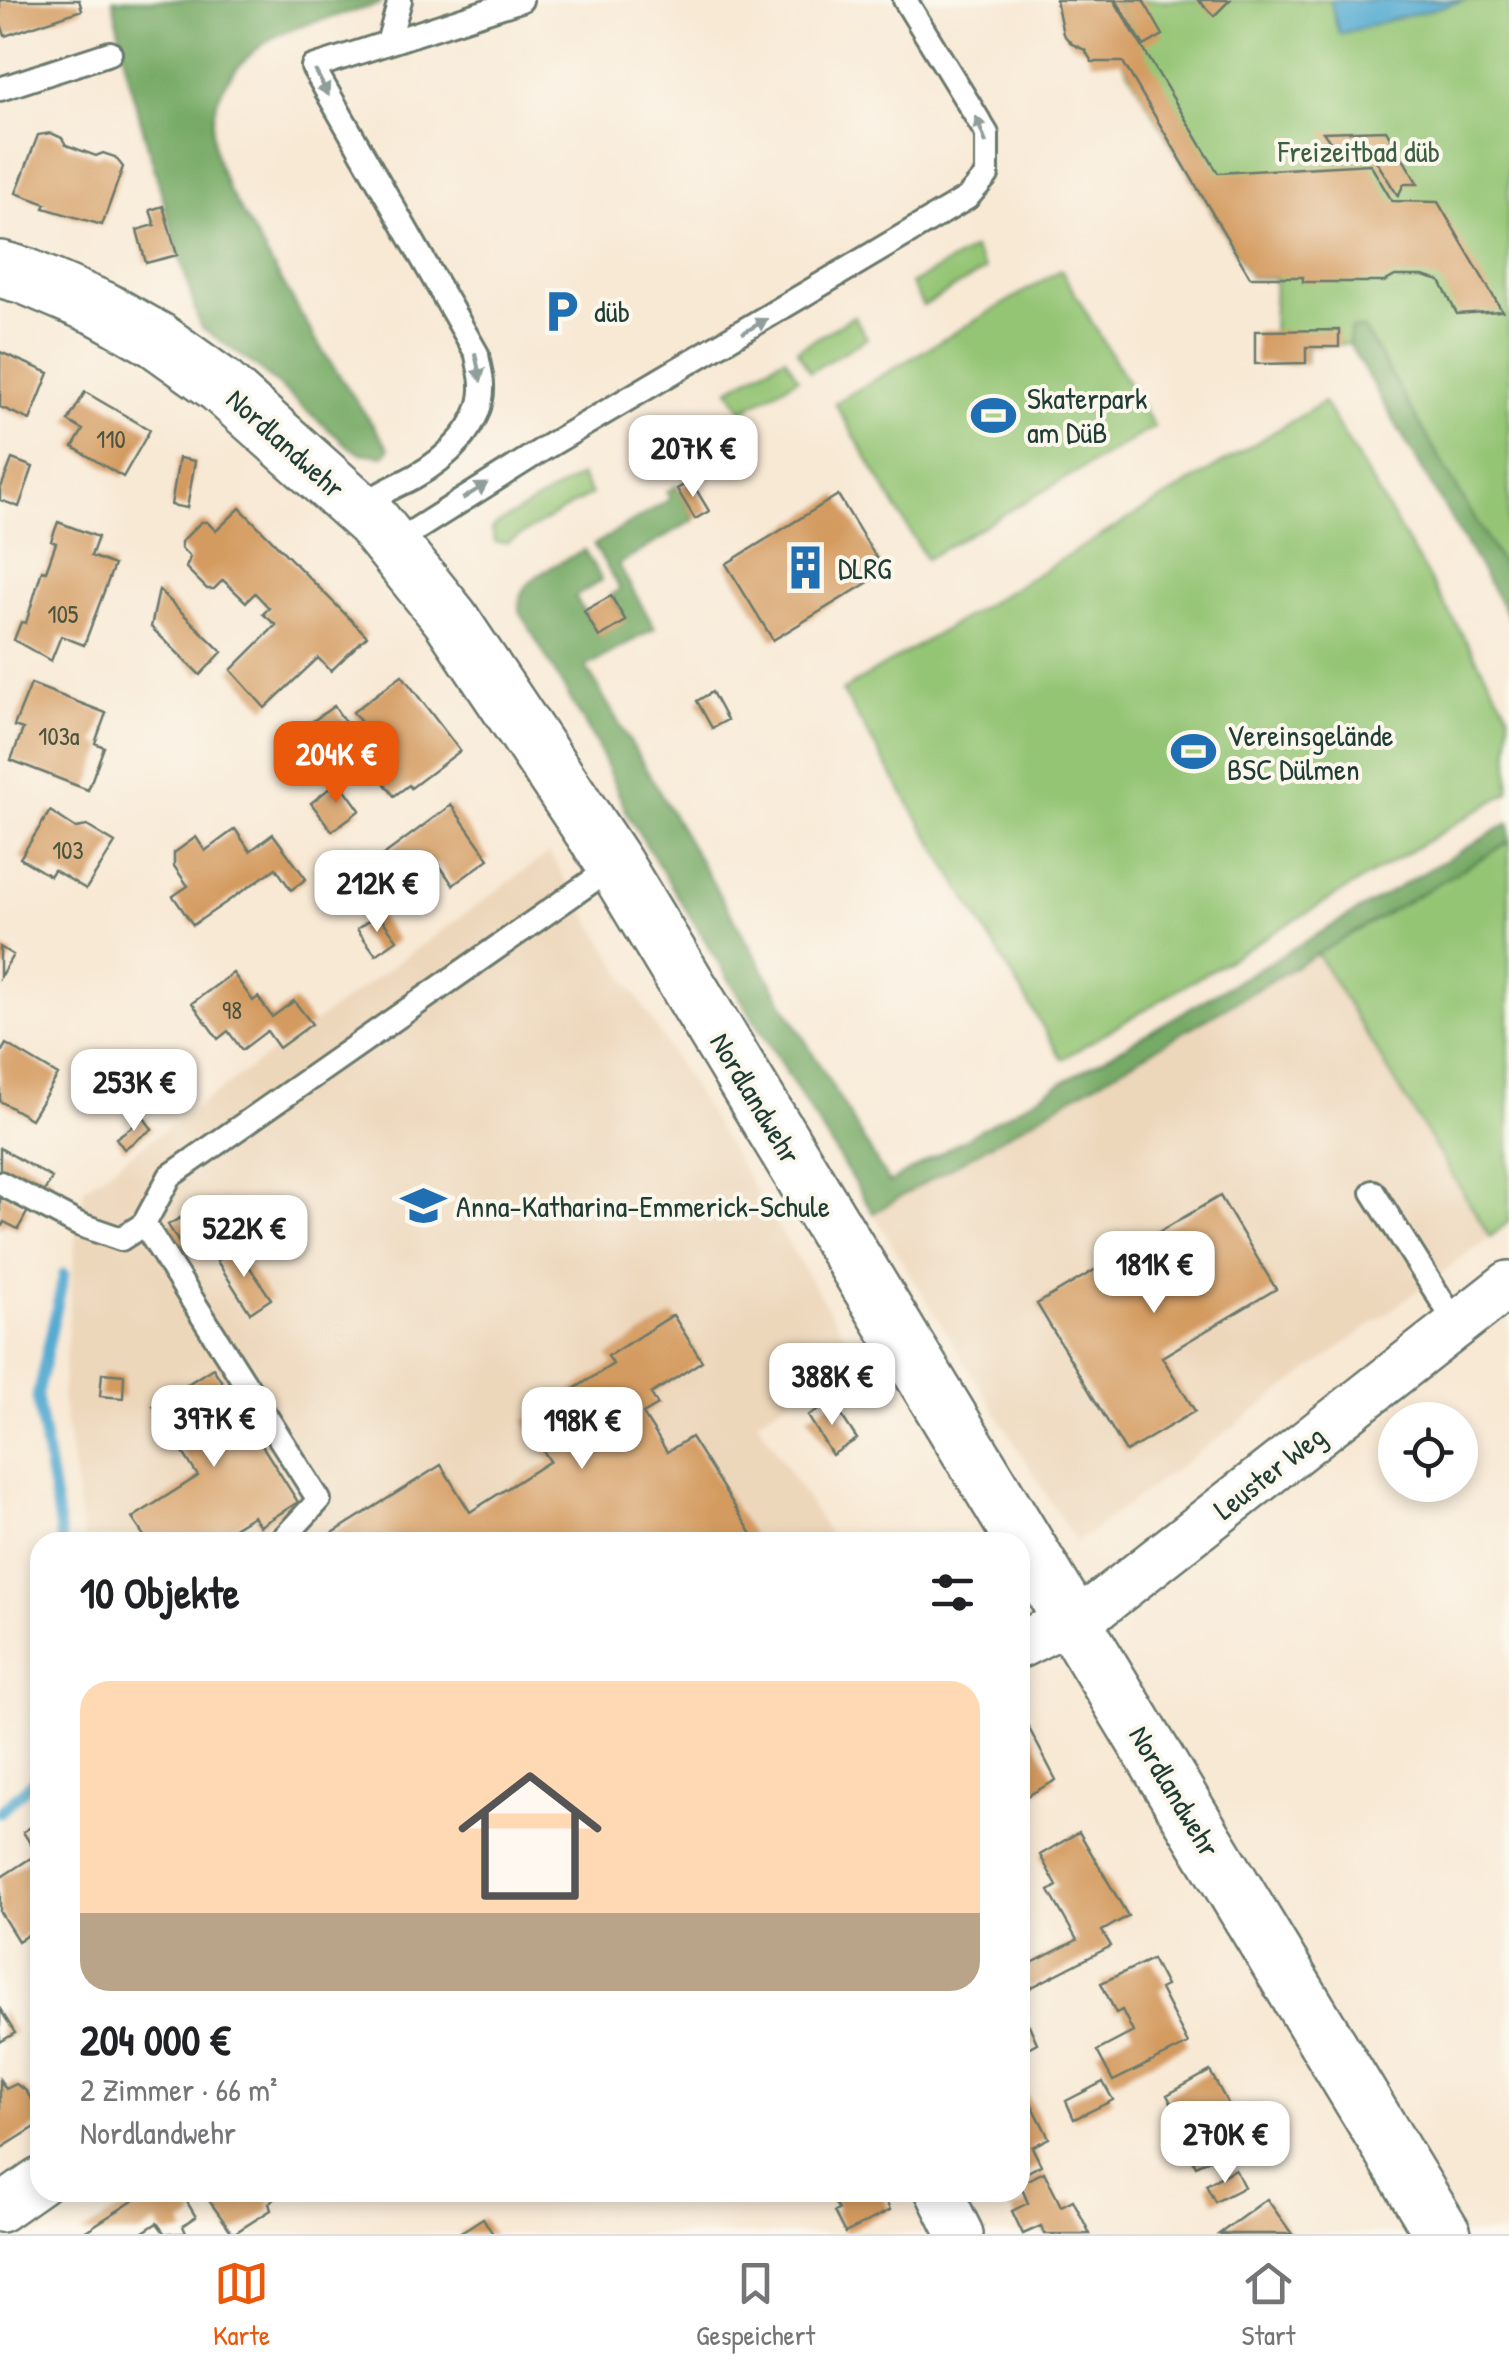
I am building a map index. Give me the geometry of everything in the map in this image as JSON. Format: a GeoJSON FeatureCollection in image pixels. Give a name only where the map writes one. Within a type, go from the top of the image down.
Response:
{"type":"FeatureCollection","features":[{"type":"Feature","properties":{"kind":"street","name":"Nordlandwehr"},"geometry":{"type":"LineString","coordinates":[[0,269],[102,309],[157,340],[220,385],[376,526],[499,687],[614,864],[1019,1532]]}},
{"type":"Feature","properties":{"kind":"street","name":"Leuster Weg"},"geometry":{"type":"LineString","coordinates":[[1030,1640],[1100,1605],[1509,1284]]}},
{"type":"Feature","properties":{"kind":"street","name":"Nordlandwehr"},"geometry":{"type":"LineString","coordinates":[[1030,1551],[1443,2234]]}},
{"type":"Feature","properties":{"kind":"street"},"geometry":{"type":"LineString","coordinates":[[0,2209],[30,2188]]}},
{"type":"Feature","properties":{"kind":"street"},"geometry":{"type":"LineString","coordinates":[[944,2202],[960,2234]]}},
{"type":"Feature","properties":{"kind":"lane"},"geometry":{"type":"LineString","coordinates":[[388,43],[400,0]]}},
{"type":"Feature","properties":{"kind":"lane"},"geometry":{"type":"LineString","coordinates":[[376,526],[382,490],[414,477],[456,446],[473,420],[483,389],[477,354],[313,67],[521,0]]}},
{"type":"Feature","properties":{"kind":"lane"},"geometry":{"type":"LineString","coordinates":[[376,526],[545,448],[967,198],[987,174],[987,134],[905,0]]}},
{"type":"Feature","properties":{"kind":"lane"},"geometry":{"type":"LineString","coordinates":[[0,89],[110,53]]}},
{"type":"Feature","properties":{"kind":"lane"},"geometry":{"type":"LineString","coordinates":[[0,1183],[78,1224],[121,1239],[144,1224],[170,1176],[614,864]]}},
{"type":"Feature","properties":{"kind":"lane"},"geometry":{"type":"LineString","coordinates":[[1373,1192],[1457,1325]]}},
{"type":"Feature","properties":{"kind":"lane"},"geometry":{"type":"LineString","coordinates":[[144,1224],[319,1500],[289,1532]]}},
{"type":"Feature","properties":{"kind":"shaded area","name":"Anna-Katharina-Emmerick-Schule"},"geometry":{"type":"Polygon","coordinates":[[[549,853],[846,1338],[782,1378],[793,1397],[757,1420],[828,1532],[82,1532],[62,1396],[76,1235],[84,1188],[549,853]]]}},
{"type":"Feature","properties":{"kind":"shaded area"},"geometry":{"type":"Polygon","coordinates":[[[1317,954],[1490,1237],[1076,1543],[873,1213],[1317,954]]]}},
{"type":"Feature","properties":{"kind":"green space"},"geometry":{"type":"Polygon","coordinates":[[[113,0],[381,0],[380,4],[299,27],[264,43],[238,67],[219,96],[213,142],[229,191],[322,350],[389,449],[384,456],[360,453],[348,446],[257,367],[200,326],[128,77],[113,0]]]}},
{"type":"Feature","properties":{"kind":"green space","name":"Freizeitbad düb"},"geometry":{"type":"Polygon","coordinates":[[[1114,0],[1509,0],[1509,577],[1364,329],[1351,329],[1349,344],[1307,347],[1306,363],[1272,363],[1275,278],[1250,277],[1123,62],[1149,61],[1114,0]]]}},
{"type":"Feature","properties":{"kind":"green space"},"geometry":{"type":"Polygon","coordinates":[[[973,249],[985,270],[923,306],[911,284],[973,249]]]}},
{"type":"Feature","properties":{"kind":"green space","name":"Skaterpark am DüB"},"geometry":{"type":"Polygon","coordinates":[[[1061,270],[1154,427],[926,559],[835,403],[1061,270]]]}},
{"type":"Feature","properties":{"kind":"green space"},"geometry":{"type":"Polygon","coordinates":[[[854,316],[867,338],[810,372],[797,350],[854,316]]]}},
{"type":"Feature","properties":{"kind":"green space"},"geometry":{"type":"Polygon","coordinates":[[[1351,329],[1364,329],[1509,577],[1509,618],[1349,344],[1351,329]]]}},
{"type":"Feature","properties":{"kind":"green space"},"geometry":{"type":"Polygon","coordinates":[[[785,357],[798,378],[742,411],[729,389],[785,357]]]}},
{"type":"Feature","properties":{"kind":"green space","name":"Vereinsgelände BSC Dülmen"},"geometry":{"type":"Polygon","coordinates":[[[1324,402],[1509,713],[1509,792],[1062,1059],[842,691],[1324,402]]]}},
{"type":"Feature","properties":{"kind":"green space"},"geometry":{"type":"Polygon","coordinates":[[[580,476],[591,494],[507,543],[495,542],[492,530],[496,525],[580,476]]]}},
{"type":"Feature","properties":{"kind":"green space"},"geometry":{"type":"Polygon","coordinates":[[[676,486],[695,519],[618,565],[655,628],[586,667],[889,1183],[1509,823],[1509,842],[873,1213],[629,817],[596,743],[520,612],[520,600],[531,582],[584,550],[602,580],[575,597],[599,636],[625,620],[611,596],[620,589],[594,545],[670,499],[667,492],[676,486]]]}},
{"type":"Feature","properties":{"kind":"green space"},"geometry":{"type":"Polygon","coordinates":[[[1509,842],[1509,1222],[1490,1237],[1317,954],[1509,842]]]}},
{"type":"Feature","properties":{"kind":"water"},"geometry":{"type":"Polygon","coordinates":[[[1330,0],[1466,0],[1339,34],[1330,0]]]}},
{"type":"Feature","properties":{"kind":"building"},"geometry":{"type":"Polygon","coordinates":[[[0,0],[79,0],[82,10],[5,36],[0,0]]]}},
{"type":"Feature","properties":{"kind":"building"},"geometry":{"type":"Polygon","coordinates":[[[1056,0],[1114,0],[1218,173],[1370,164],[1392,201],[1438,202],[1502,311],[1457,314],[1440,281],[1423,276],[1395,276],[1384,282],[1303,282],[1303,277],[1250,277],[1123,62],[1092,62],[1085,50],[1072,44],[1063,34],[1056,0]]]}},
{"type":"Feature","properties":{"kind":"building"},"geometry":{"type":"Polygon","coordinates":[[[1116,0],[1143,0],[1163,35],[1144,46],[1116,0]]]}},
{"type":"Feature","properties":{"kind":"building"},"geometry":{"type":"Polygon","coordinates":[[[1198,0],[1230,0],[1214,16],[1198,0]]]}},
{"type":"Feature","properties":{"kind":"building"},"geometry":{"type":"Polygon","coordinates":[[[1386,130],[1418,184],[1404,184],[1398,196],[1373,156],[1324,155],[1331,143],[1323,132],[1386,130]]]}},
{"type":"Feature","properties":{"kind":"building"},"geometry":{"type":"Polygon","coordinates":[[[51,133],[66,145],[96,156],[103,153],[115,157],[123,167],[102,225],[44,208],[46,204],[16,193],[38,135],[51,133]]]}},
{"type":"Feature","properties":{"kind":"building"},"geometry":{"type":"Polygon","coordinates":[[[163,206],[177,255],[146,263],[137,230],[155,225],[150,210],[163,206]]]}},
{"type":"Feature","properties":{"kind":"building"},"geometry":{"type":"Polygon","coordinates":[[[1339,330],[1339,347],[1306,347],[1306,363],[1255,364],[1255,331],[1339,330]]]}},
{"type":"Feature","properties":{"kind":"building"},"geometry":{"type":"Polygon","coordinates":[[[0,352],[49,373],[30,420],[0,407],[0,352]]]}},
{"type":"Feature","properties":{"kind":"building"},"geometry":{"type":"Polygon","coordinates":[[[85,392],[150,430],[123,477],[73,447],[83,430],[68,421],[85,392]]]}},
{"type":"Feature","properties":{"kind":"building"},"geometry":{"type":"Polygon","coordinates":[[[179,458],[195,461],[187,508],[171,505],[179,458]]]}},
{"type":"Feature","properties":{"kind":"building"},"geometry":{"type":"Polygon","coordinates":[[[12,459],[33,467],[19,507],[0,500],[12,459]]]}},
{"type":"Feature","properties":{"kind":"building"},"geometry":{"type":"Polygon","coordinates":[[[691,481],[709,511],[695,519],[677,489],[691,481]]]}},
{"type":"Feature","properties":{"kind":"building","name":"DLRG"},"geometry":{"type":"Polygon","coordinates":[[[838,495],[885,572],[773,640],[726,564],[838,495]]]}},
{"type":"Feature","properties":{"kind":"building"},"geometry":{"type":"Polygon","coordinates":[[[240,508],[367,636],[331,671],[318,658],[265,708],[231,670],[276,625],[263,614],[269,608],[255,593],[246,602],[223,580],[214,589],[207,589],[186,568],[190,557],[181,548],[181,542],[201,522],[207,522],[216,531],[240,508]]]}},
{"type":"Feature","properties":{"kind":"building"},"geometry":{"type":"Polygon","coordinates":[[[58,522],[98,537],[91,556],[114,565],[84,645],[61,636],[51,661],[14,640],[21,622],[26,623],[42,570],[46,571],[56,543],[51,541],[58,522]]]}},
{"type":"Feature","properties":{"kind":"building"},"geometry":{"type":"Polygon","coordinates":[[[159,590],[222,652],[200,675],[151,627],[159,590]]]}},
{"type":"Feature","properties":{"kind":"building"},"geometry":{"type":"Polygon","coordinates":[[[611,596],[626,621],[599,637],[584,611],[611,596]]]}},
{"type":"Feature","properties":{"kind":"building"},"geometry":{"type":"Polygon","coordinates":[[[402,675],[460,751],[394,796],[353,742],[367,730],[353,712],[402,675]]]}},
{"type":"Feature","properties":{"kind":"building"},"geometry":{"type":"Polygon","coordinates":[[[31,684],[106,713],[95,743],[104,747],[88,790],[11,760],[23,729],[14,726],[31,684]]]}},
{"type":"Feature","properties":{"kind":"building"},"geometry":{"type":"Polygon","coordinates":[[[712,692],[727,720],[712,728],[697,701],[712,692]]]}},
{"type":"Feature","properties":{"kind":"building"},"geometry":{"type":"Polygon","coordinates":[[[334,706],[347,725],[343,727],[347,733],[323,751],[306,726],[334,706]]]}},
{"type":"Feature","properties":{"kind":"building"},"geometry":{"type":"Polygon","coordinates":[[[339,781],[360,810],[332,831],[311,803],[339,781]]]}},
{"type":"Feature","properties":{"kind":"building"},"geometry":{"type":"Polygon","coordinates":[[[451,805],[489,859],[453,885],[438,863],[399,889],[378,859],[451,805]]]}},
{"type":"Feature","properties":{"kind":"building"},"geometry":{"type":"Polygon","coordinates":[[[50,811],[76,828],[87,826],[115,843],[86,889],[54,870],[50,876],[20,858],[50,811]]]}},
{"type":"Feature","properties":{"kind":"building"},"geometry":{"type":"Polygon","coordinates":[[[235,829],[250,851],[273,834],[306,879],[291,890],[276,868],[193,925],[173,896],[188,886],[174,866],[174,853],[196,837],[205,851],[235,829]]]}},
{"type":"Feature","properties":{"kind":"building"},"geometry":{"type":"Polygon","coordinates":[[[378,914],[397,940],[376,955],[357,929],[378,914]]]}},
{"type":"Feature","properties":{"kind":"building"},"geometry":{"type":"Polygon","coordinates":[[[0,947],[13,955],[0,977],[0,947]]]}},
{"type":"Feature","properties":{"kind":"building"},"geometry":{"type":"Polygon","coordinates":[[[233,973],[253,1001],[258,997],[272,1017],[294,1001],[312,1024],[279,1048],[267,1031],[242,1050],[228,1031],[218,1039],[192,1003],[233,973]]]}},
{"type":"Feature","properties":{"kind":"building"},"geometry":{"type":"Polygon","coordinates":[[[6,1044],[58,1075],[31,1119],[0,1101],[0,1054],[6,1044]]]}},
{"type":"Feature","properties":{"kind":"building"},"geometry":{"type":"Polygon","coordinates":[[[144,1118],[152,1129],[124,1149],[116,1138],[144,1118]]]}},
{"type":"Feature","properties":{"kind":"building"},"geometry":{"type":"Polygon","coordinates":[[[0,1148],[52,1178],[41,1197],[0,1172],[0,1148]]]}},
{"type":"Feature","properties":{"kind":"building"},"geometry":{"type":"Polygon","coordinates":[[[0,1192],[29,1209],[18,1229],[4,1222],[0,1230],[0,1192]]]}},
{"type":"Feature","properties":{"kind":"building"},"geometry":{"type":"Polygon","coordinates":[[[1220,1196],[1276,1289],[1162,1357],[1195,1411],[1126,1452],[1037,1304],[1220,1196]]]}},
{"type":"Feature","properties":{"kind":"building"},"geometry":{"type":"Polygon","coordinates":[[[180,1218],[197,1245],[185,1252],[168,1225],[180,1218]]]}},
{"type":"Feature","properties":{"kind":"building"},"geometry":{"type":"Polygon","coordinates":[[[237,1248],[271,1299],[250,1313],[217,1261],[237,1248]]]}},
{"type":"Feature","properties":{"kind":"building"},"geometry":{"type":"Polygon","coordinates":[[[673,1315],[702,1361],[651,1394],[658,1405],[643,1414],[667,1452],[691,1437],[751,1532],[334,1532],[441,1465],[470,1512],[550,1461],[524,1421],[613,1364],[608,1356],[673,1315]]]}},
{"type":"Feature","properties":{"kind":"building"},"geometry":{"type":"Polygon","coordinates":[[[213,1368],[298,1502],[260,1526],[253,1516],[232,1529],[234,1532],[141,1532],[132,1518],[198,1476],[153,1406],[213,1368]]]}},
{"type":"Feature","properties":{"kind":"building"},"geometry":{"type":"Polygon","coordinates":[[[102,1373],[124,1375],[123,1398],[100,1396],[102,1373]]]}},
{"type":"Feature","properties":{"kind":"building"},"geometry":{"type":"Polygon","coordinates":[[[832,1401],[857,1439],[832,1455],[808,1416],[832,1401]]]}},
{"type":"Feature","properties":{"kind":"building"},"geometry":{"type":"Polygon","coordinates":[[[1030,1730],[1056,1780],[1030,1794],[1030,1730]]]}},
{"type":"Feature","properties":{"kind":"building"},"geometry":{"type":"Polygon","coordinates":[[[1079,1832],[1128,1916],[1102,1931],[1111,1946],[1030,1988],[1030,1964],[1077,1940],[1049,1891],[1057,1886],[1040,1855],[1079,1832]]]}},
{"type":"Feature","properties":{"kind":"building"},"geometry":{"type":"Polygon","coordinates":[[[30,1859],[30,1933],[18,1941],[0,1912],[0,1878],[30,1859]]]}},
{"type":"Feature","properties":{"kind":"building"},"geometry":{"type":"Polygon","coordinates":[[[1152,1959],[1166,1986],[1160,1989],[1188,2044],[1113,2081],[1097,2051],[1133,2032],[1122,2010],[1116,2013],[1101,1983],[1152,1959]]]}},
{"type":"Feature","properties":{"kind":"building"},"geometry":{"type":"Polygon","coordinates":[[[0,2009],[15,2033],[0,2042],[0,2009]]]}},
{"type":"Feature","properties":{"kind":"building"},"geometry":{"type":"Polygon","coordinates":[[[1030,2027],[1037,2043],[1030,2047],[1030,2027]]]}},
{"type":"Feature","properties":{"kind":"building"},"geometry":{"type":"Polygon","coordinates":[[[1210,2071],[1247,2139],[1196,2166],[1176,2127],[1182,2124],[1167,2095],[1210,2071]]]}},
{"type":"Feature","properties":{"kind":"building"},"geometry":{"type":"Polygon","coordinates":[[[0,2080],[6,2089],[16,2084],[30,2097],[30,2130],[0,2149],[0,2080]]]}},
{"type":"Feature","properties":{"kind":"building"},"geometry":{"type":"Polygon","coordinates":[[[1103,2082],[1113,2100],[1074,2119],[1066,2101],[1103,2082]]]}},
{"type":"Feature","properties":{"kind":"building"},"geometry":{"type":"Polygon","coordinates":[[[1030,2101],[1049,2138],[1032,2147],[1041,2165],[1030,2171],[1030,2101]]]}},
{"type":"Feature","properties":{"kind":"building"},"geometry":{"type":"Polygon","coordinates":[[[1235,2169],[1244,2187],[1215,2202],[1206,2185],[1235,2169]]]}},
{"type":"Feature","properties":{"kind":"building"},"geometry":{"type":"Polygon","coordinates":[[[1044,2172],[1061,2206],[1073,2200],[1090,2234],[1045,2234],[1041,2226],[1023,2234],[1012,2211],[1030,2202],[1030,2179],[1044,2172]]]}},
{"type":"Feature","properties":{"kind":"building"},"geometry":{"type":"Polygon","coordinates":[[[1267,2199],[1292,2234],[1219,2234],[1267,2199]]]}},
{"type":"Feature","properties":{"kind":"building"},"geometry":{"type":"Polygon","coordinates":[[[131,2202],[187,2202],[196,2217],[183,2226],[186,2233],[165,2234],[157,2223],[140,2234],[81,2234],[131,2202]]]}},
{"type":"Feature","properties":{"kind":"building"},"geometry":{"type":"Polygon","coordinates":[[[210,2202],[270,2202],[271,2210],[233,2234],[210,2202]]]}},
{"type":"Feature","properties":{"kind":"building"},"geometry":{"type":"Polygon","coordinates":[[[834,2202],[886,2202],[890,2210],[845,2233],[834,2212],[838,2210],[834,2202]]]}},
{"type":"Feature","properties":{"kind":"building"},"geometry":{"type":"Polygon","coordinates":[[[483,2218],[493,2234],[457,2234],[469,2227],[483,2218]]]}},
{"type":"Feature","properties":{"kind":"waterway"},"geometry":{"type":"LineString","coordinates":[[60,1532],[37,1397],[64,1274]]}},
{"type":"Feature","properties":{"kind":"waterway"},"geometry":{"type":"LineString","coordinates":[[0,1812],[30,1784]]}},
{"type":"Feature","properties":{"kind":"place","name":"düb"},"geometry":{"type":"Point","coordinates":[561,311]}},
{"type":"Feature","properties":{"kind":"place","name":"Skaterpark am DüB"},"geometry":{"type":"Point","coordinates":[994,415]}},
{"type":"Feature","properties":{"kind":"place","name":"DLRG"},"geometry":{"type":"Point","coordinates":[805,568]}},
{"type":"Feature","properties":{"kind":"place","name":"Vereinsgelände BSC Dülmen"},"geometry":{"type":"Point","coordinates":[1194,752]}},
{"type":"Feature","properties":{"kind":"place","name":"Anna-Katharina-Emmerick-Schule"},"geometry":{"type":"Point","coordinates":[423,1206]}}]}
